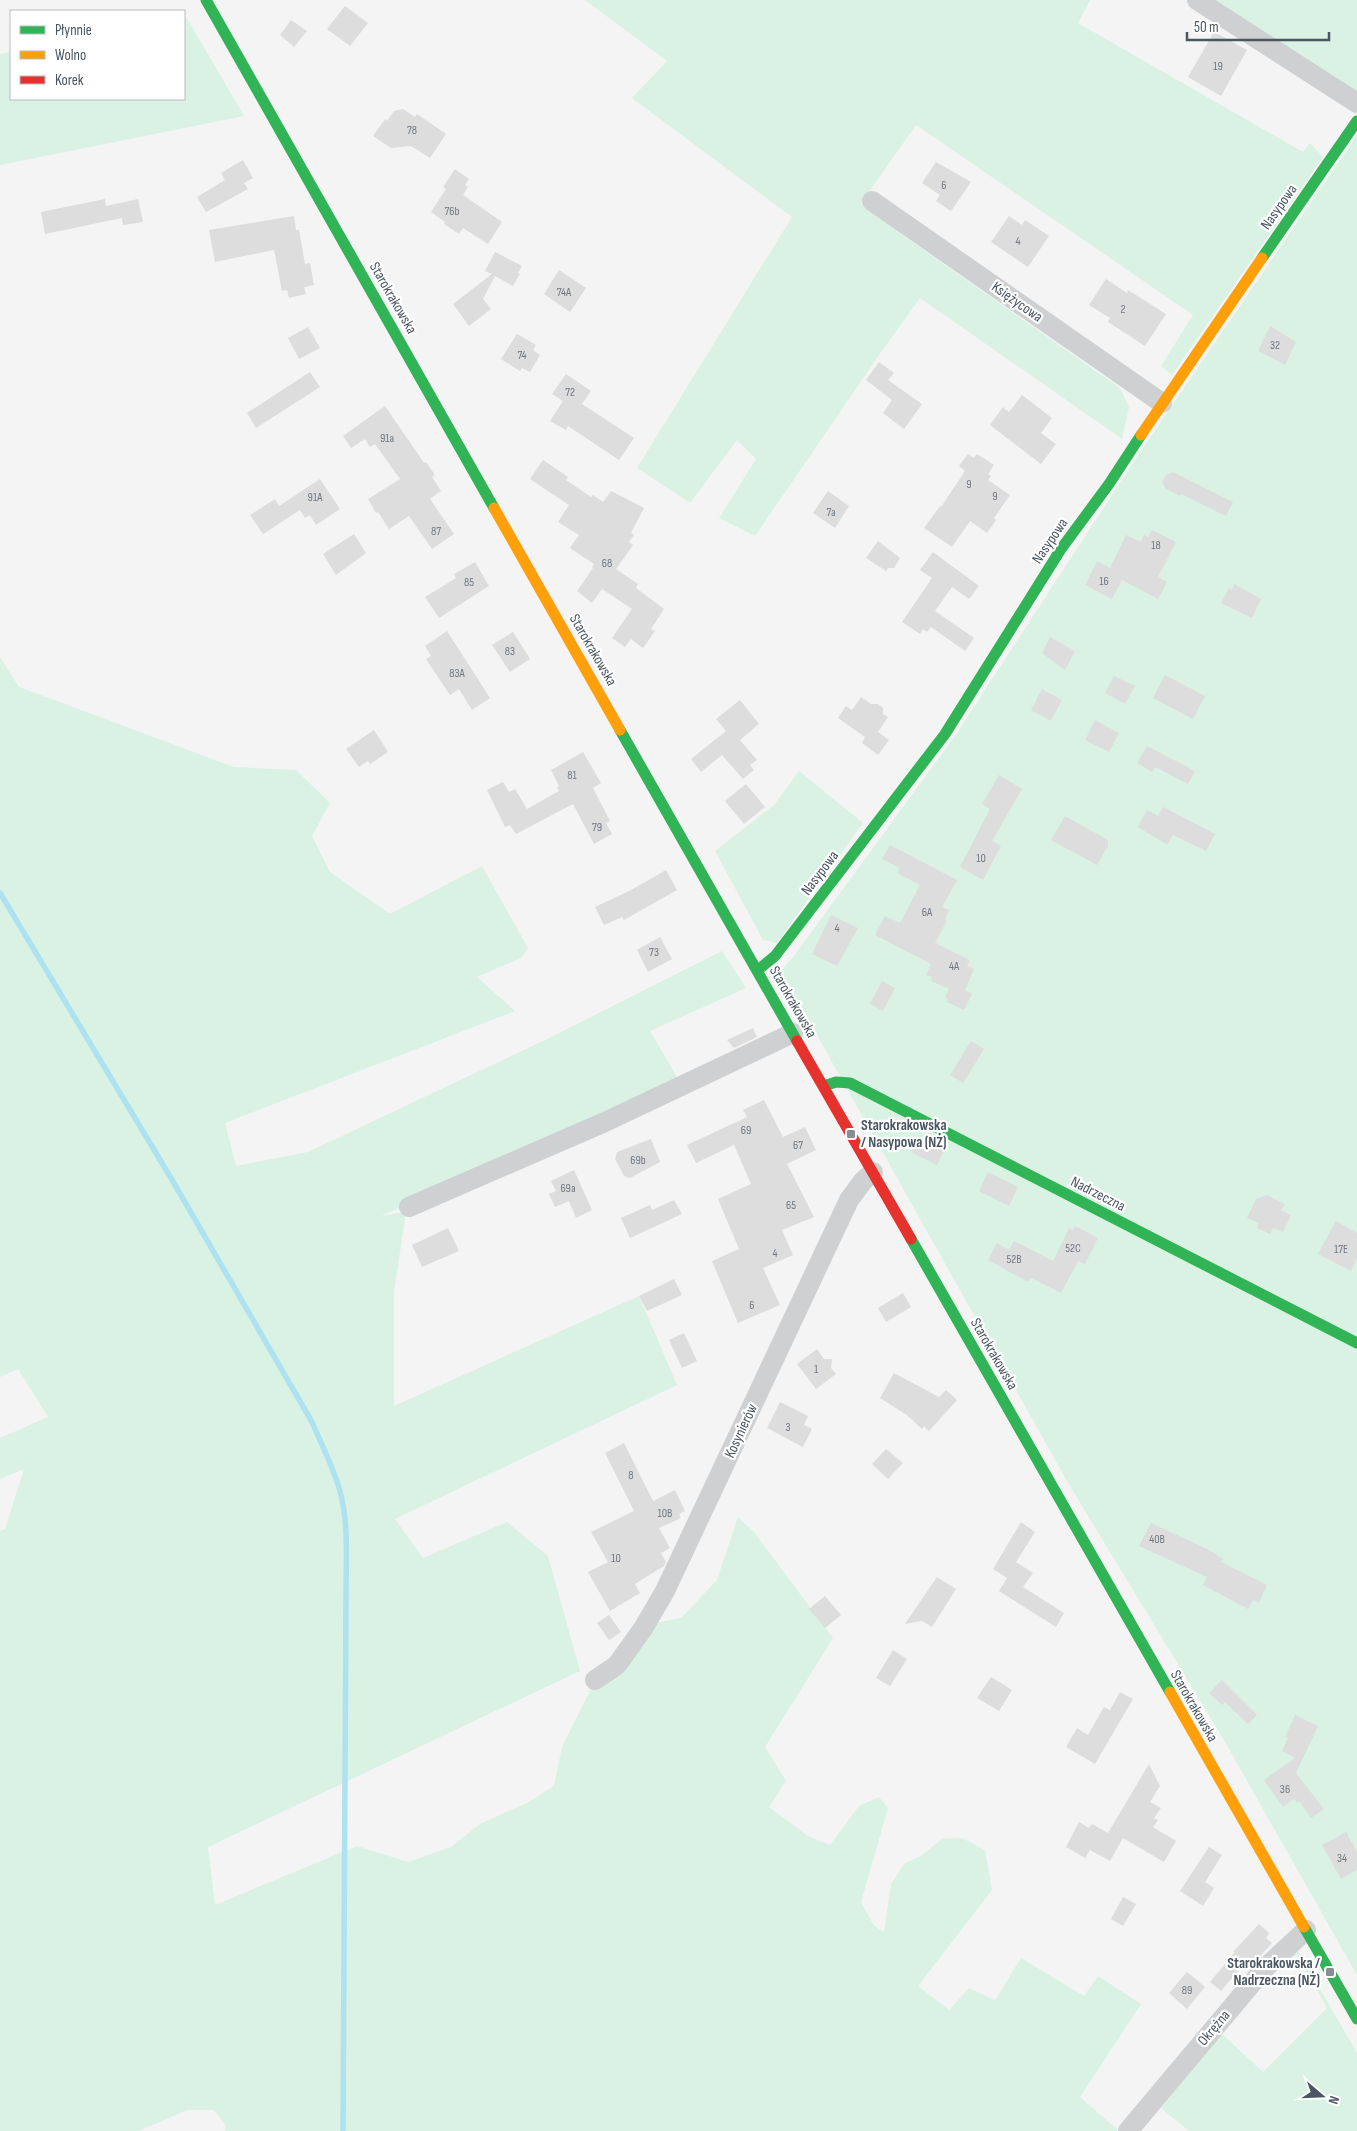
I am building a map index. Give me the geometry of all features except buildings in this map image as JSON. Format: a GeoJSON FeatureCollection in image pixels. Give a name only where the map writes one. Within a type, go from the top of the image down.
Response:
{"type":"FeatureCollection","features":[{"type":"Feature","properties":{"kind":"street","name":"Starokrakowska"},"geometry":{"type":"LineString","coordinates":[[206,0],[793,1033],[1357,2019]]}},
{"type":"Feature","properties":{"kind":"street"},"geometry":{"type":"LineString","coordinates":[[1197,0],[1357,103]]}},
{"type":"Feature","properties":{"kind":"street","name":"Nasypowa"},"geometry":{"type":"LineString","coordinates":[[758,970],[775,956],[945,734],[1061,549],[1109,484],[1162,403],[1357,121]]}},
{"type":"Feature","properties":{"kind":"street","name":"Księżycowa"},"geometry":{"type":"LineString","coordinates":[[872,201],[1162,403]]}},
{"type":"Feature","properties":{"kind":"street"},"geometry":{"type":"LineString","coordinates":[[409,1207],[605,1122],[793,1033]]}},
{"type":"Feature","properties":{"kind":"street","name":"Nadrzeczna"},"geometry":{"type":"LineString","coordinates":[[824,1086],[836,1082],[850,1083],[1357,1343]]}},
{"type":"Feature","properties":{"kind":"street","name":"Kosynierów"},"geometry":{"type":"LineString","coordinates":[[595,1680],[617,1664],[644,1627],[665,1591],[848,1200],[873,1172]]}},
{"type":"Feature","properties":{"kind":"street","name":"Okrężna"},"geometry":{"type":"LineString","coordinates":[[1128,2131],[1264,1969],[1306,1930]]}},
{"type":"Feature","properties":{"kind":"green space"},"geometry":{"type":"Polygon","coordinates":[[[585,0],[1090,0],[1078,23],[1303,152],[1310,143],[1323,157],[1172,375],[1161,366],[1193,315],[916,125],[861,203],[905,237],[1120,388],[1129,407],[1122,439],[920,298],[755,536],[719,518],[756,459],[737,440],[690,503],[637,468],[792,217],[632,98],[667,61],[585,0]]]}},
{"type":"Feature","properties":{"kind":"green space"},"geometry":{"type":"Polygon","coordinates":[[[1205,0],[1357,0],[1357,98],[1205,0]]]}},
{"type":"Feature","properties":{"kind":"green space"},"geometry":{"type":"Polygon","coordinates":[[[187,18],[244,116],[0,165],[0,54],[10,52],[10,100],[185,100],[185,19],[187,18]]]}},
{"type":"Feature","properties":{"kind":"green space"},"geometry":{"type":"Polygon","coordinates":[[[1357,135],[1357,1975],[1225,1742],[1067,1481],[781,971],[794,956],[955,736],[1138,455],[1357,135]]]}},
{"type":"Feature","properties":{"kind":"green space"},"geometry":{"type":"Polygon","coordinates":[[[0,657],[19,687],[234,767],[296,770],[330,803],[312,836],[330,872],[390,914],[482,866],[528,948],[521,958],[477,977],[515,1011],[225,1123],[236,1166],[308,1152],[543,1041],[722,951],[746,988],[650,1031],[680,1082],[381,1216],[406,1212],[394,1292],[394,1406],[639,1296],[677,1385],[395,1519],[423,1558],[507,1522],[548,1556],[580,1671],[208,1847],[215,1905],[357,1846],[408,1862],[451,1847],[480,1824],[527,1803],[554,1786],[562,1747],[603,1665],[642,1625],[681,1618],[717,1580],[738,1517],[754,1532],[833,1638],[765,1747],[786,1781],[769,1807],[808,1836],[830,1845],[859,1806],[879,1797],[888,1808],[861,1902],[874,1926],[884,1932],[891,1884],[905,1863],[921,1856],[942,1839],[962,1838],[985,1850],[992,1890],[918,1986],[949,2010],[969,1988],[995,2000],[1021,1958],[1084,1996],[1098,1976],[1141,2004],[1080,2097],[1117,2131],[225,2131],[226,2126],[214,2110],[187,2110],[139,2131],[0,2131],[0,1531],[5,1529],[24,1469],[0,1479],[0,1438],[48,1417],[18,1369],[0,1377],[0,657]]]}},
{"type":"Feature","properties":{"kind":"green space"},"geometry":{"type":"Polygon","coordinates":[[[799,771],[863,823],[777,943],[763,940],[715,851],[774,805],[799,771]]]}},
{"type":"Feature","properties":{"kind":"green space"},"geometry":{"type":"Polygon","coordinates":[[[1297,1949],[1357,2053],[1357,2131],[1189,2131],[1161,2108],[1221,2033],[1263,2072],[1327,2008],[1297,1955],[1286,1962],[1297,1949]]]}},
{"type":"Feature","properties":{"kind":"waterway"},"geometry":{"type":"LineString","coordinates":[[0,893],[171,1178],[312,1422],[340,1491],[346,1530],[343,2131]]}},
{"type":"Feature","properties":{"kind":"traffic: fast"},"geometry":{"type":"LineString","coordinates":[[206,0],[494,508]]}},
{"type":"Feature","properties":{"kind":"traffic: fast"},"geometry":{"type":"LineString","coordinates":[[1262,258],[1357,121]]}},
{"type":"Feature","properties":{"kind":"traffic: fast"},"geometry":{"type":"LineString","coordinates":[[758,970],[775,956],[945,734],[1061,549],[1109,484],[1141,435]]}},
{"type":"Feature","properties":{"kind":"traffic: fast"},"geometry":{"type":"LineString","coordinates":[[620,730],[797,1041]]}},
{"type":"Feature","properties":{"kind":"traffic: fast"},"geometry":{"type":"LineString","coordinates":[[824,1086],[836,1082],[850,1083],[1357,1343]]}},
{"type":"Feature","properties":{"kind":"traffic: fast"},"geometry":{"type":"LineString","coordinates":[[911,1239],[1170,1692]]}},
{"type":"Feature","properties":{"kind":"traffic: fast"},"geometry":{"type":"LineString","coordinates":[[1304,1927],[1357,2019]]}},
{"type":"Feature","properties":{"kind":"traffic: slow"},"geometry":{"type":"LineString","coordinates":[[1141,435],[1262,258]]}},
{"type":"Feature","properties":{"kind":"traffic: slow"},"geometry":{"type":"LineString","coordinates":[[494,508],[620,730]]}},
{"type":"Feature","properties":{"kind":"traffic: slow"},"geometry":{"type":"LineString","coordinates":[[1170,1692],[1304,1927]]}},
{"type":"Feature","properties":{"kind":"traffic: jam"},"geometry":{"type":"LineString","coordinates":[[797,1041],[911,1239]]}},
{"type":"Feature","properties":{"kind":"place","name":"Starokrakowska / Nasypowa (NŻ)"},"geometry":{"type":"Point","coordinates":[851,1134]}},
{"type":"Feature","properties":{"kind":"place","name":"Starokrakowska / Nadrzeczna (NŻ)"},"geometry":{"type":"Point","coordinates":[1330,1972]}}]}
